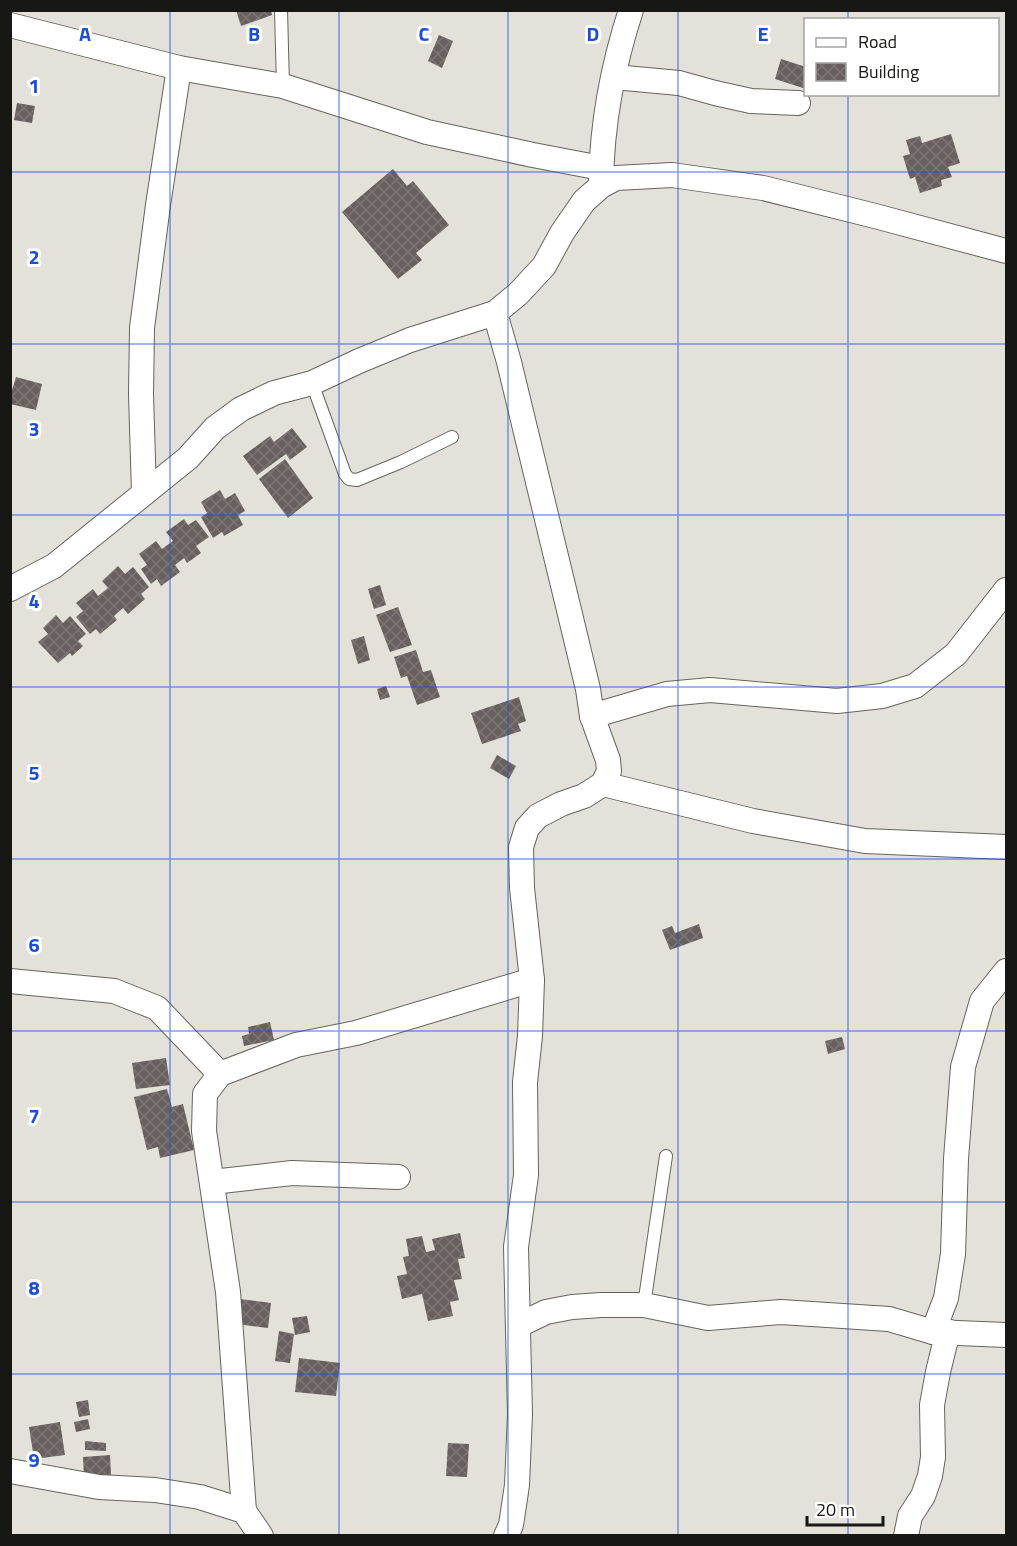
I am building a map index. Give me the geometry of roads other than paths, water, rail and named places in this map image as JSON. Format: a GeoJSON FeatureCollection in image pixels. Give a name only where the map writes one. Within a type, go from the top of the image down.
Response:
{"type":"FeatureCollection","features":[{"type":"Feature","properties":{"kind":"street"},"geometry":{"type":"LineString","coordinates":[[10,589],[54,566],[188,458],[215,428],[241,409],[274,393],[312,383],[410,340],[495,313],[518,294],[544,266],[562,232],[601,177],[602,151],[618,49],[631,10]]}},
{"type":"Feature","properties":{"kind":"street"},"geometry":{"type":"LineString","coordinates":[[10,25],[178,68],[283,86],[427,132],[533,155],[601,177],[672,176],[763,188],[1006,251]]}},
{"type":"Feature","properties":{"kind":"street"},"geometry":{"type":"LineString","coordinates":[[144,493],[142,328],[178,68]]}},
{"type":"Feature","properties":{"kind":"street"},"geometry":{"type":"LineString","coordinates":[[614,77],[679,83],[751,101],[798,103]]}},
{"type":"Feature","properties":{"kind":"street"},"geometry":{"type":"LineString","coordinates":[[495,313],[569,610],[588,689],[592,716],[608,760],[609,771],[603,784],[584,796],[561,804],[538,816],[527,828],[521,847],[522,888],[532,980],[530,1036],[525,1082],[526,1175],[516,1247],[520,1414],[517,1485],[511,1525],[506,1536]]}},
{"type":"Feature","properties":{"kind":"street"},"geometry":{"type":"LineString","coordinates":[[592,716],[667,694],[710,690],[837,701],[882,696],[915,686],[956,654],[1006,590]]}},
{"type":"Feature","properties":{"kind":"street"},"geometry":{"type":"LineString","coordinates":[[603,784],[753,821],[866,841],[1006,847]]}},
{"type":"Feature","properties":{"kind":"street"},"geometry":{"type":"LineString","coordinates":[[906,1536],[910,1516],[923,1496],[930,1476],[933,1457],[932,1405],[945,1343],[942,1332],[953,1254],[956,1159],[963,1067],[982,1000],[1006,971]]}},
{"type":"Feature","properties":{"kind":"street"},"geometry":{"type":"LineString","coordinates":[[261,1536],[244,1511],[228,1292],[204,1131],[205,1094],[220,1074],[296,1045],[356,1033],[532,980]]}},
{"type":"Feature","properties":{"kind":"street"},"geometry":{"type":"LineString","coordinates":[[10,981],[114,991],[157,1008],[220,1074]]}},
{"type":"Feature","properties":{"kind":"street"},"geometry":{"type":"LineString","coordinates":[[212,1182],[292,1173],[398,1177]]}},
{"type":"Feature","properties":{"kind":"street"},"geometry":{"type":"LineString","coordinates":[[519,1325],[546,1312],[572,1307],[644,1305],[708,1318],[781,1312],[889,1318],[942,1332],[1006,1335]]}},
{"type":"Feature","properties":{"kind":"street"},"geometry":{"type":"LineString","coordinates":[[10,1471],[99,1486],[155,1490],[200,1497],[244,1511]]}},
{"type":"Feature","properties":{"kind":"lane"},"geometry":{"type":"LineString","coordinates":[[281,10],[283,86]]}},
{"type":"Feature","properties":{"kind":"lane"},"geometry":{"type":"LineString","coordinates":[[312,383],[345,474],[349,479],[357,480],[452,437]]}},
{"type":"Feature","properties":{"kind":"lane"},"geometry":{"type":"LineString","coordinates":[[644,1305],[666,1156]]}}]}
